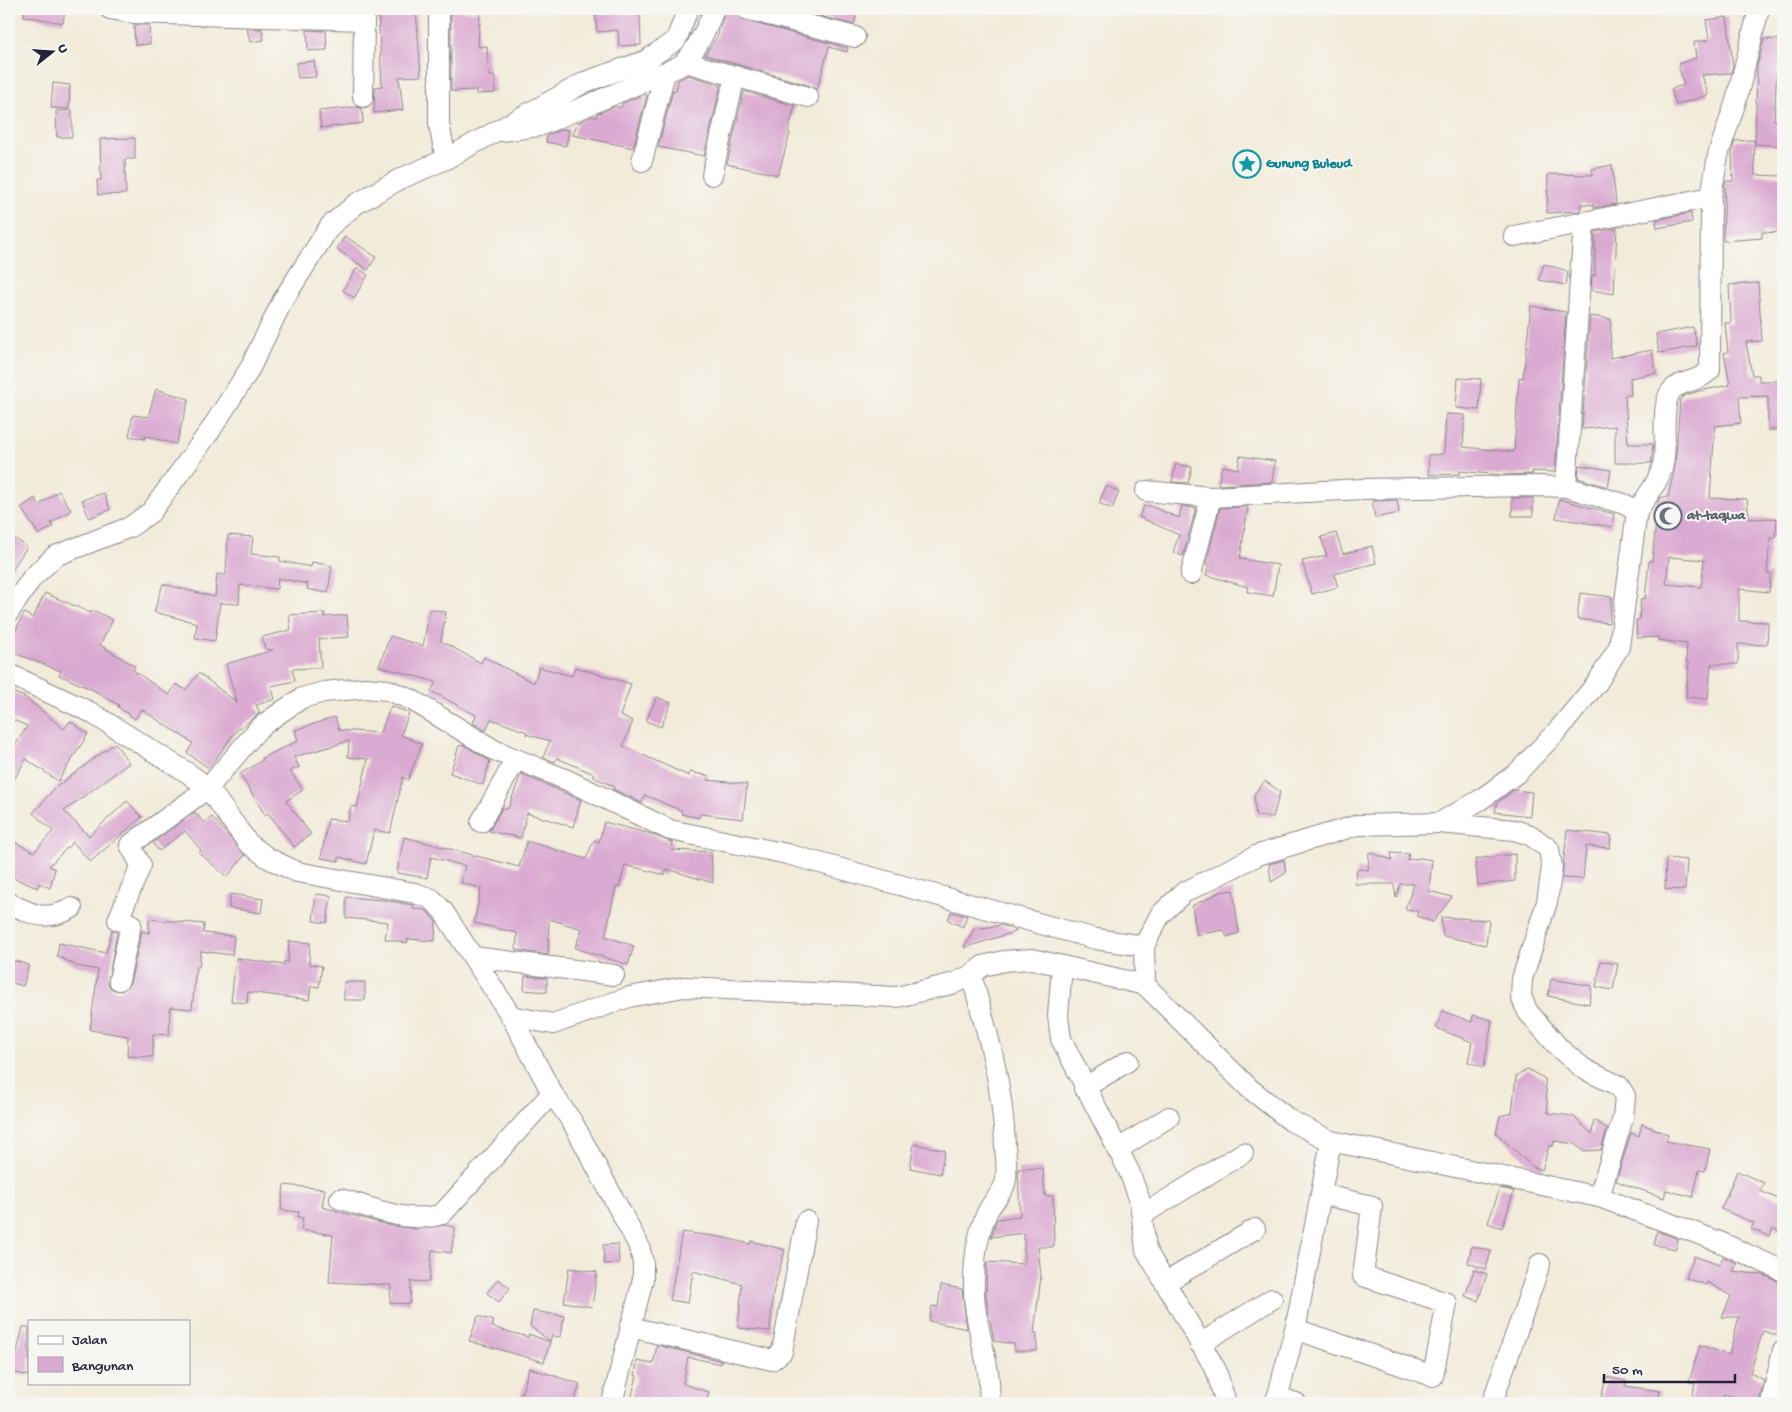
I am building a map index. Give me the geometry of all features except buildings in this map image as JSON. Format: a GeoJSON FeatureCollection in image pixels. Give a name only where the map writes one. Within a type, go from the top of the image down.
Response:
{"type":"FeatureCollection","features":[{"type":"Feature","properties":{"kind":"street"},"geometry":{"type":"LineString","coordinates":[[110,9],[133,13],[365,14],[363,97]]}},
{"type":"Feature","properties":{"kind":"street"},"geometry":{"type":"LineString","coordinates":[[439,9],[439,124],[446,159]]}},
{"type":"Feature","properties":{"kind":"street"},"geometry":{"type":"LineString","coordinates":[[9,612],[32,578],[55,556],[130,527],[151,512],[230,401],[248,370],[283,300],[330,226],[356,204],[400,179],[446,159],[490,132],[585,82],[646,61],[676,40],[688,9]]}},
{"type":"Feature","properties":{"kind":"street"},"geometry":{"type":"LineString","coordinates":[[490,132],[539,126],[664,73],[685,62],[709,22],[714,9]]}},
{"type":"Feature","properties":{"kind":"street"},"geometry":{"type":"LineString","coordinates":[[746,9],[855,37]]}},
{"type":"Feature","properties":{"kind":"street"},"geometry":{"type":"LineString","coordinates":[[1439,822],[1480,800],[1517,773],[1559,729],[1609,665],[1619,647],[1637,510],[1657,482],[1664,463],[1666,407],[1669,396],[1673,389],[1700,380],[1710,370],[1711,197],[1718,155],[1736,101],[1759,9]]}},
{"type":"Feature","properties":{"kind":"street"},"geometry":{"type":"LineString","coordinates":[[685,62],[808,97]]}},
{"type":"Feature","properties":{"kind":"street"},"geometry":{"type":"LineString","coordinates":[[642,161],[664,73]]}},
{"type":"Feature","properties":{"kind":"street"},"geometry":{"type":"LineString","coordinates":[[712,174],[735,76]]}},
{"type":"Feature","properties":{"kind":"street"},"geometry":{"type":"LineString","coordinates":[[1514,236],[1711,197]]}},
{"type":"Feature","properties":{"kind":"street"},"geometry":{"type":"LineString","coordinates":[[1566,488],[1584,222]]}},
{"type":"Feature","properties":{"kind":"street"},"geometry":{"type":"LineString","coordinates":[[1146,491],[1211,497],[1362,489],[1535,486],[1566,488],[1624,504],[1637,510]]}},
{"type":"Feature","properties":{"kind":"street"},"geometry":{"type":"LineString","coordinates":[[1190,574],[1211,497]]}},
{"type":"Feature","properties":{"kind":"street"},"geometry":{"type":"LineString","coordinates":[[9,674],[90,712],[188,773],[208,788],[248,843],[268,858],[297,872],[415,893],[432,898],[474,957],[483,975],[512,1016],[552,1093],[573,1123],[639,1246],[643,1262],[643,1279],[612,1403]]}},
{"type":"Feature","properties":{"kind":"street"},"geometry":{"type":"LineString","coordinates":[[119,980],[131,924],[118,920],[141,865],[130,845],[208,788],[259,728],[302,698],[332,691],[364,688],[388,690],[412,700],[494,750],[567,780],[670,830],[787,854],[1096,939],[1144,946]]}},
{"type":"Feature","properties":{"kind":"street"},"geometry":{"type":"LineString","coordinates":[[481,822],[516,759]]}},
{"type":"Feature","properties":{"kind":"street"},"geometry":{"type":"LineString","coordinates":[[1145,985],[1144,946],[1160,915],[1183,893],[1258,855],[1358,825],[1439,822],[1514,830],[1530,835],[1549,849],[1552,867],[1547,902],[1522,979],[1521,997],[1528,1012],[1560,1049],[1584,1069],[1619,1086],[1626,1096],[1623,1118],[1599,1197]]}},
{"type":"Feature","properties":{"kind":"street"},"geometry":{"type":"LineString","coordinates":[[9,903],[42,917],[57,916],[72,908]]}},
{"type":"Feature","properties":{"kind":"street"},"geometry":{"type":"LineString","coordinates":[[474,957],[614,975]]}},
{"type":"Feature","properties":{"kind":"street"},"geometry":{"type":"LineString","coordinates":[[512,1016],[554,1024],[629,997],[684,987],[897,997],[955,983],[983,966],[1004,961],[1032,959],[1145,985],[1249,1088],[1291,1122],[1331,1140],[1599,1197],[1720,1242],[1783,1271]]}},
{"type":"Feature","properties":{"kind":"street"},"geometry":{"type":"LineString","coordinates":[[1062,966],[1058,1016],[1061,1039],[1137,1193],[1142,1215],[1146,1250],[1216,1370],[1226,1403]]}},
{"type":"Feature","properties":{"kind":"street"},"geometry":{"type":"LineString","coordinates":[[971,975],[994,1053],[1004,1121],[1006,1165],[1005,1184],[987,1212],[975,1252],[973,1296],[976,1322],[986,1364],[989,1403]]}},
{"type":"Feature","properties":{"kind":"street"},"geometry":{"type":"LineString","coordinates":[[1084,1088],[1128,1061]]}},
{"type":"Feature","properties":{"kind":"street"},"geometry":{"type":"LineString","coordinates":[[340,1199],[411,1218],[431,1218],[442,1214],[552,1093]]}},
{"type":"Feature","properties":{"kind":"street"},"geometry":{"type":"LineString","coordinates":[[1117,1150],[1169,1117]]}},
{"type":"Feature","properties":{"kind":"street"},"geometry":{"type":"LineString","coordinates":[[1296,1403],[1277,1400],[1295,1329],[1331,1140]]}},
{"type":"Feature","properties":{"kind":"street"},"geometry":{"type":"LineString","coordinates":[[1142,1215],[1243,1153]]}},
{"type":"Feature","properties":{"kind":"street"},"geometry":{"type":"LineString","coordinates":[[1295,1329],[1433,1376],[1447,1303],[1363,1276],[1372,1206],[1321,1194]]}},
{"type":"Feature","properties":{"kind":"street"},"geometry":{"type":"LineString","coordinates":[[630,1327],[772,1360],[778,1357],[782,1352],[806,1221]]}},
{"type":"Feature","properties":{"kind":"street"},"geometry":{"type":"LineString","coordinates":[[1165,1283],[1255,1229]]}},
{"type":"Feature","properties":{"kind":"street"},"geometry":{"type":"LineString","coordinates":[[1492,1403],[1540,1264]]}},
{"type":"Feature","properties":{"kind":"street"},"geometry":{"type":"LineString","coordinates":[[1200,1344],[1272,1299]]}},
{"type":"Feature","properties":{"kind":"street"},"geometry":{"type":"LineString","coordinates":[[1771,1403],[1783,1350]]}},
{"type":"Feature","properties":{"kind":"place","name":"Gunung Buleud"},"geometry":{"type":"Point","coordinates":[1247,164]}},
{"type":"Feature","properties":{"kind":"place","name":"at-taqwa"},"geometry":{"type":"Point","coordinates":[1668,516]}}]}
